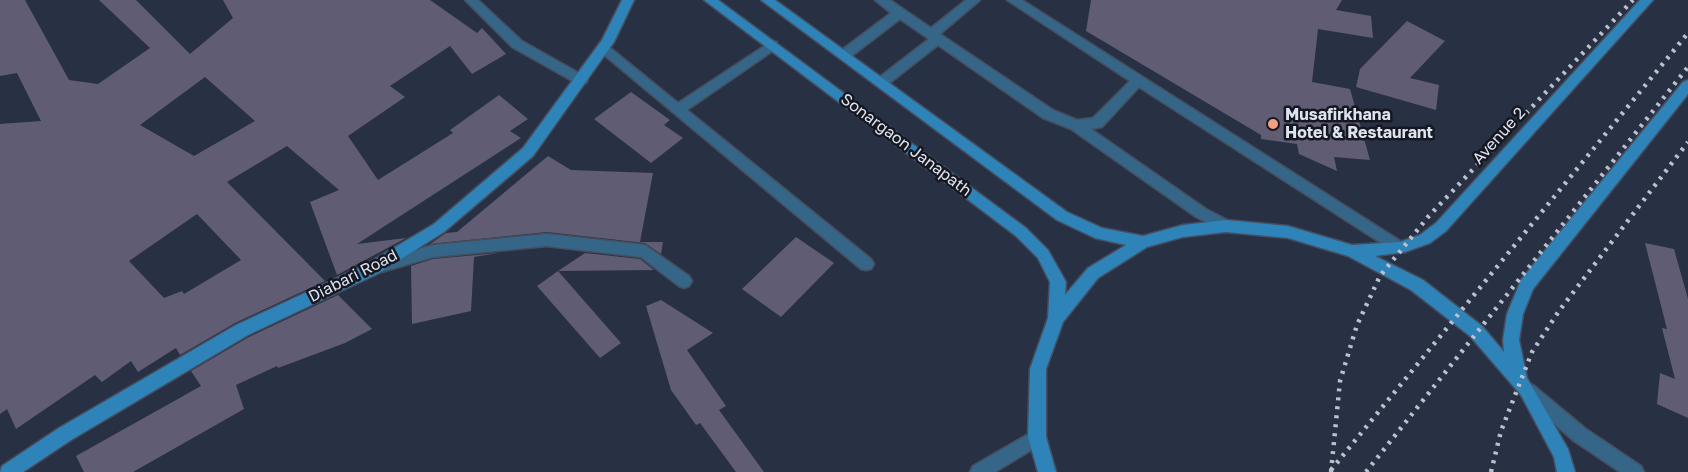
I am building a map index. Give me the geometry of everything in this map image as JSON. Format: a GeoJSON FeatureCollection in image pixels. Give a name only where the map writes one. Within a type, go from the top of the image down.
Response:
{"type":"FeatureCollection","features":[{"type":"Feature","properties":{"kind":"main road","name":"Diabari Road"},"geometry":{"type":"LineString","coordinates":[[8,472],[65,434],[242,330],[372,269],[439,228],[528,152],[603,49],[628,0]]}},
{"type":"Feature","properties":{"kind":"main road","name":"Sonargaon Janapath"},"geometry":{"type":"LineString","coordinates":[[710,0],[1022,232],[1043,254],[1058,282],[1056,318],[1038,369],[1037,437],[1047,472]]}},
{"type":"Feature","properties":{"kind":"main road","name":"Sonargaon Janapath"},"geometry":{"type":"LineString","coordinates":[[767,0],[1062,216],[1100,234],[1143,242]]}},
{"type":"Feature","properties":{"kind":"main road","name":"Avenue 2"},"geometry":{"type":"LineString","coordinates":[[1352,251],[1400,248],[1425,239],[1441,226],[1647,0]]}},
{"type":"Feature","properties":{"kind":"main road"},"geometry":{"type":"LineString","coordinates":[[1527,390],[1514,363],[1511,340],[1515,314],[1527,285],[1688,86]]}},
{"type":"Feature","properties":{"kind":"main road","name":"Sonargaon Janapath"},"geometry":{"type":"LineString","coordinates":[[1056,318],[1093,273],[1143,242],[1183,231],[1226,226],[1288,232],[1352,251],[1417,285],[1468,325],[1527,390],[1562,455],[1566,472]]}},
{"type":"Feature","properties":{"kind":"street"},"geometry":{"type":"LineString","coordinates":[[471,0],[517,44],[581,80]]}},
{"type":"Feature","properties":{"kind":"street"},"geometry":{"type":"LineString","coordinates":[[882,82],[974,0]]}},
{"type":"Feature","properties":{"kind":"street"},"geometry":{"type":"LineString","coordinates":[[1013,0],[1400,248]]}},
{"type":"Feature","properties":{"kind":"street"},"geometry":{"type":"LineString","coordinates":[[844,55],[893,5],[1048,114],[1076,125],[1201,213],[1226,226]]}},
{"type":"Feature","properties":{"kind":"street"},"geometry":{"type":"LineString","coordinates":[[677,110],[772,45]]}},
{"type":"Feature","properties":{"kind":"street"},"geometry":{"type":"LineString","coordinates":[[603,49],[866,264]]}},
{"type":"Feature","properties":{"kind":"street"},"geometry":{"type":"LineString","coordinates":[[1076,125],[1097,123],[1115,107],[1139,79]]}},
{"type":"Feature","properties":{"kind":"street"},"geometry":{"type":"LineString","coordinates":[[372,269],[433,251],[547,240],[645,250],[684,281]]}},
{"type":"Feature","properties":{"kind":"street"},"geometry":{"type":"LineString","coordinates":[[1527,390],[1580,435],[1635,472]]}},
{"type":"Feature","properties":{"kind":"street"},"geometry":{"type":"LineString","coordinates":[[979,472],[1037,437]]}},
{"type":"Feature","properties":{"kind":"building"},"geometry":{"type":"Polygon","coordinates":[[[0,0],[25,0],[69,80],[98,84],[150,48],[99,0],[136,0],[190,54],[233,18],[223,0],[430,0],[477,33],[482,28],[506,54],[472,74],[450,46],[390,86],[405,97],[348,136],[378,180],[453,133],[450,130],[499,95],[528,119],[510,131],[521,138],[357,244],[406,238],[337,275],[310,202],[339,190],[287,146],[227,182],[325,281],[235,323],[180,355],[176,348],[138,372],[131,361],[102,382],[95,375],[16,429],[7,409],[0,414],[0,124],[41,121],[17,73],[0,76],[0,0]],[[205,77],[140,125],[194,156],[255,121],[205,77]],[[197,214],[129,261],[164,298],[182,291],[184,294],[241,260],[197,214]]]}},
{"type":"Feature","properties":{"kind":"building"},"geometry":{"type":"Polygon","coordinates":[[[1091,0],[1342,0],[1336,10],[1371,16],[1373,38],[1318,29],[1312,82],[1350,89],[1370,160],[1334,157],[1337,171],[1299,154],[1297,144],[1261,139],[1261,135],[1086,31],[1091,0]]]}},
{"type":"Feature","properties":{"kind":"building"},"geometry":{"type":"Polygon","coordinates":[[[1407,21],[1445,41],[1410,78],[1439,85],[1436,110],[1356,87],[1360,69],[1407,21]]]}},
{"type":"Feature","properties":{"kind":"building"},"geometry":{"type":"Polygon","coordinates":[[[631,92],[670,120],[664,125],[683,138],[651,163],[594,119],[631,92]]]}},
{"type":"Feature","properties":{"kind":"building"},"geometry":{"type":"Polygon","coordinates":[[[548,156],[571,170],[653,173],[640,242],[663,242],[661,254],[645,243],[547,232],[430,244],[446,233],[457,232],[548,156]]]}},
{"type":"Feature","properties":{"kind":"building"},"geometry":{"type":"Polygon","coordinates":[[[796,237],[834,263],[781,317],[742,289],[796,237]]]}},
{"type":"Feature","properties":{"kind":"building"},"geometry":{"type":"Polygon","coordinates":[[[1645,243],[1674,249],[1688,299],[1688,418],[1657,404],[1660,373],[1675,379],[1662,328],[1667,329],[1645,243]]]}},
{"type":"Feature","properties":{"kind":"building"},"geometry":{"type":"Polygon","coordinates":[[[498,253],[474,257],[471,311],[412,324],[411,266],[433,259],[498,253]]]}},
{"type":"Feature","properties":{"kind":"building"},"geometry":{"type":"Polygon","coordinates":[[[585,253],[640,259],[654,270],[558,271],[585,253]]]}},
{"type":"Feature","properties":{"kind":"building"},"geometry":{"type":"Polygon","coordinates":[[[558,271],[621,343],[600,358],[537,286],[558,271]]]}},
{"type":"Feature","properties":{"kind":"building"},"geometry":{"type":"Polygon","coordinates":[[[338,295],[372,329],[345,343],[278,368],[277,366],[236,385],[244,409],[133,472],[84,472],[76,456],[201,386],[191,371],[249,337],[338,295]]]}},
{"type":"Feature","properties":{"kind":"building"},"geometry":{"type":"Polygon","coordinates":[[[661,300],[713,333],[687,350],[726,406],[719,410],[764,472],[736,472],[700,423],[696,425],[671,390],[646,306],[661,300]]]}},
{"type":"Feature","properties":{"kind":"railway"},"geometry":{"type":"LineString","coordinates":[[1331,470],[1340,381],[1357,325],[1380,276],[1428,217],[1633,0]]}},
{"type":"Feature","properties":{"kind":"railway"},"geometry":{"type":"LineString","coordinates":[[1331,470],[1688,33]]}},
{"type":"Feature","properties":{"kind":"railway"},"geometry":{"type":"LineString","coordinates":[[1366,472],[1688,67]]}},
{"type":"Feature","properties":{"kind":"railway"},"geometry":{"type":"LineString","coordinates":[[1491,472],[1501,431],[1532,352],[1559,311],[1688,142]]}},
{"type":"Feature","properties":{"kind":"place","name":"Musafirkhana Hotel & Restaurant"},"geometry":{"type":"Point","coordinates":[1273,124]}}]}
